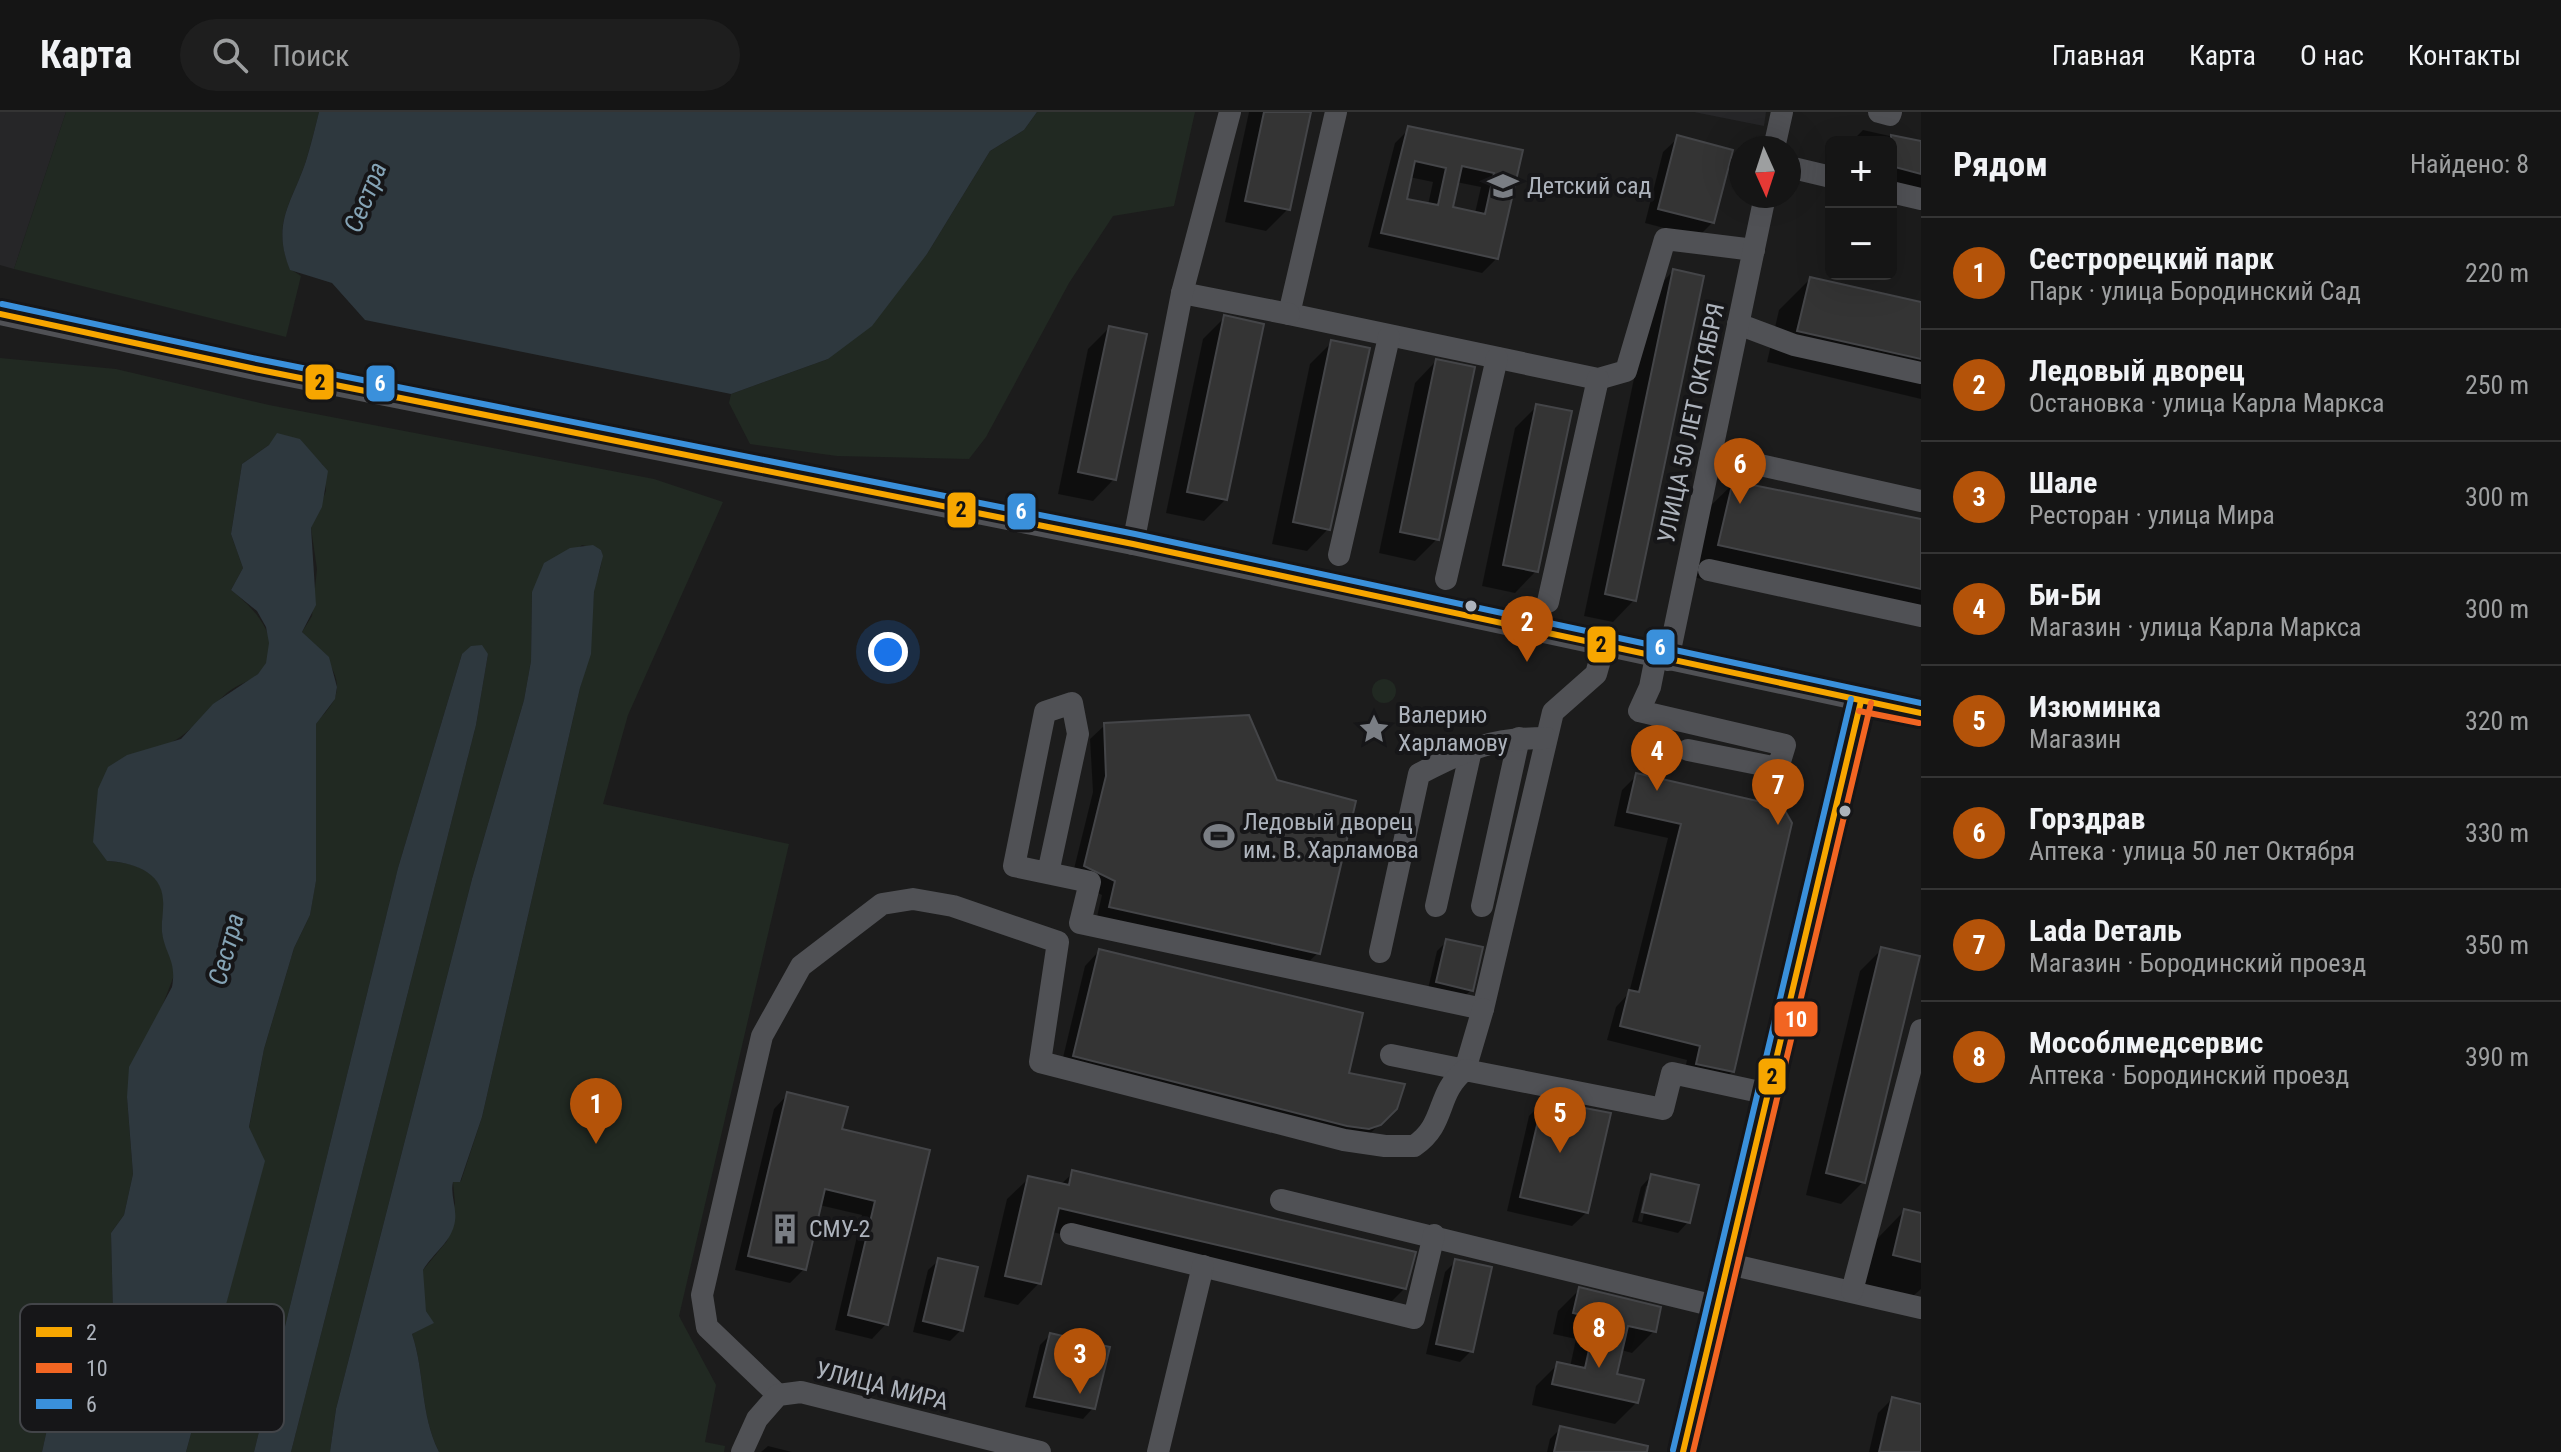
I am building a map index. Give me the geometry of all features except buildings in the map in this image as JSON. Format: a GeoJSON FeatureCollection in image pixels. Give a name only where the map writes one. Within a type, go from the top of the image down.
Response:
{"type":"FeatureCollection","features":[{"type":"Feature","properties":{"kind":"street"},"geometry":{"type":"LineString","coordinates":[[1133,544],[1182,293],[1230,112]]}},
{"type":"Feature","properties":{"kind":"street"},"geometry":{"type":"LineString","coordinates":[[1289,314],[1336,112]]}},
{"type":"Feature","properties":{"kind":"street"},"geometry":{"type":"LineString","coordinates":[[1777,136],[1782,112]]}},
{"type":"Feature","properties":{"kind":"street"},"geometry":{"type":"LineString","coordinates":[[1879,112],[1890,115],[1891,112]]}},
{"type":"Feature","properties":{"kind":"street"},"geometry":{"type":"LineString","coordinates":[[1801,170],[1825,176]]}},
{"type":"Feature","properties":{"kind":"street"},"geometry":{"type":"LineString","coordinates":[[1897,193],[1921,199]]}},
{"type":"Feature","properties":{"kind":"street","name":"УЛИЦА 50 ЛЕТ ОКТЯБРЯ"},"geometry":{"type":"LineString","coordinates":[[1688,750],[1778,768],[1785,745],[1639,711],[1662,659],[1711,454],[1763,208]]}},
{"type":"Feature","properties":{"kind":"street"},"geometry":{"type":"LineString","coordinates":[[1182,293],[1598,379],[1626,371],[1665,239],[1754,250]]}},
{"type":"Feature","properties":{"kind":"street"},"geometry":{"type":"LineString","coordinates":[[0,314],[1133,544],[1921,713]]}},
{"type":"Feature","properties":{"kind":"street"},"geometry":{"type":"LineString","coordinates":[[1738,324],[1794,345],[1921,373]]}},
{"type":"Feature","properties":{"kind":"street"},"geometry":{"type":"LineString","coordinates":[[1339,555],[1389,337]]}},
{"type":"Feature","properties":{"kind":"street"},"geometry":{"type":"LineString","coordinates":[[1446,579],[1497,358]]}},
{"type":"Feature","properties":{"kind":"street"},"geometry":{"type":"LineString","coordinates":[[1548,602],[1598,379]]}},
{"type":"Feature","properties":{"kind":"street"},"geometry":{"type":"LineString","coordinates":[[1711,454],[1921,501]]}},
{"type":"Feature","properties":{"kind":"street"},"geometry":{"type":"LineString","coordinates":[[1709,570],[1921,616]]}},
{"type":"Feature","properties":{"kind":"street"},"geometry":{"type":"LineString","coordinates":[[742,1452],[757,1419],[778,1395],[707,1327],[702,1295],[762,1036],[801,966],[882,904],[913,899],[953,906],[1058,942],[1040,1062],[1344,1140],[1401,1148],[1414,1146],[1426,1138],[1433,1128],[1449,1082],[1465,1070],[1483,1009],[1553,712],[1596,674],[1604,646]]}},
{"type":"Feature","properties":{"kind":"street"},"geometry":{"type":"LineString","coordinates":[[1683,1452],[1861,701]]}},
{"type":"Feature","properties":{"kind":"street"},"geometry":{"type":"LineString","coordinates":[[1048,873],[1078,734],[1072,703],[1045,712],[1014,866],[1090,882],[1080,923],[1483,1009]]}},
{"type":"Feature","properties":{"kind":"street"},"geometry":{"type":"LineString","coordinates":[[1380,952],[1419,774],[1505,737],[1546,738]]}},
{"type":"Feature","properties":{"kind":"street"},"geometry":{"type":"LineString","coordinates":[[1482,906],[1519,738]]}},
{"type":"Feature","properties":{"kind":"street"},"geometry":{"type":"LineString","coordinates":[[1436,906],[1471,750]]}},
{"type":"Feature","properties":{"kind":"street"},"geometry":{"type":"LineString","coordinates":[[1852,1291],[1921,1030]]}},
{"type":"Feature","properties":{"kind":"street"},"geometry":{"type":"LineString","coordinates":[[1391,1055],[1663,1109],[1672,1073],[1769,1094]]}},
{"type":"Feature","properties":{"kind":"street"},"geometry":{"type":"LineString","coordinates":[[1281,1200],[1719,1307]]}},
{"type":"Feature","properties":{"kind":"street"},"geometry":{"type":"LineString","coordinates":[[1071,1234],[1414,1318],[1434,1235]]}},
{"type":"Feature","properties":{"kind":"street"},"geometry":{"type":"LineString","coordinates":[[1729,1264],[1921,1308]]}},
{"type":"Feature","properties":{"kind":"street"},"geometry":{"type":"LineString","coordinates":[[1158,1452],[1203,1266]]}},
{"type":"Feature","properties":{"kind":"street","name":"УЛИЦА МИРА"},"geometry":{"type":"LineString","coordinates":[[778,1395],[801,1392],[1026,1450]]}},
{"type":"Feature","properties":{"kind":"shaded area"},"geometry":{"type":"Polygon","coordinates":[[[0,112],[66,112],[14,269],[0,265],[0,112]]]}},
{"type":"Feature","properties":{"kind":"shaded area"},"geometry":{"type":"Polygon","coordinates":[[[66,112],[319,112],[283,226],[290,269],[301,276],[286,337],[14,269],[66,112]]]}},
{"type":"Feature","properties":{"kind":"shaded area"},"geometry":{"type":"Polygon","coordinates":[[[1037,112],[1195,112],[1174,206],[1113,216],[1069,283],[986,437],[969,459],[837,456],[750,444],[729,403],[731,394],[828,359],[927,254],[990,151],[1024,130],[1037,112]]]}},
{"type":"Feature","properties":{"kind":"shaded area"},"geometry":{"type":"Polygon","coordinates":[[[1694,112],[1766,112],[1764,126],[1694,112]]]}},
{"type":"Feature","properties":{"kind":"shaded area"},"geometry":{"type":"Polygon","coordinates":[[[0,358],[116,369],[269,405],[654,479],[723,502],[628,715],[603,804],[789,844],[679,1316],[716,1385],[705,1442],[725,1446],[724,1452],[439,1452],[429,1423],[412,1334],[433,1323],[426,1311],[421,1288],[423,1270],[447,1241],[455,1203],[453,1182],[461,1181],[482,1117],[586,664],[601,550],[582,545],[532,592],[531,661],[524,700],[472,879],[336,1409],[330,1452],[291,1452],[476,725],[488,654],[462,654],[398,868],[284,1330],[284,1304],[226,1304],[264,1161],[249,1128],[264,1049],[294,948],[310,915],[316,880],[316,724],[335,698],[337,687],[336,677],[325,657],[302,632],[312,616],[317,569],[311,528],[326,491],[323,465],[307,451],[300,439],[269,445],[242,464],[231,534],[243,568],[231,590],[249,606],[264,626],[269,637],[268,661],[257,675],[228,692],[190,730],[162,747],[107,861],[140,868],[159,884],[164,898],[162,931],[175,973],[127,1097],[133,1174],[124,1215],[111,1233],[113,1304],[20,1304],[20,1432],[46,1432],[42,1452],[0,1452],[0,358]]]}},
{"type":"Feature","properties":{"kind":"shaded area"},"geometry":{"type":"Polygon","coordinates":[[[1384,679],[1393,682],[1396,691],[1393,700],[1384,703],[1375,700],[1372,691],[1375,682],[1384,679]]]}},
{"type":"Feature","properties":{"kind":"shaded area"},"geometry":{"type":"Polygon","coordinates":[[[191,1432],[259,1432],[254,1452],[186,1452],[191,1432]]]}},
{"type":"Feature","properties":{"kind":"water","name":"Сестра"},"geometry":{"type":"Polygon","coordinates":[[[319,112],[1037,112],[1024,130],[990,151],[927,254],[872,326],[828,359],[731,394],[365,320],[332,283],[290,270],[285,254],[283,226],[319,112]]]}},
{"type":"Feature","properties":{"kind":"water","name":"Сестра"},"geometry":{"type":"Polygon","coordinates":[[[277,433],[300,439],[328,471],[322,507],[311,528],[316,605],[302,632],[329,657],[337,687],[335,699],[316,724],[316,881],[310,915],[294,948],[264,1049],[249,1127],[265,1161],[226,1304],[113,1304],[111,1233],[124,1215],[133,1174],[127,1097],[129,1067],[172,987],[173,978],[162,932],[163,900],[157,882],[135,866],[107,861],[93,842],[98,789],[108,767],[127,755],[181,739],[213,704],[258,674],[266,663],[269,643],[266,627],[257,611],[231,590],[243,568],[231,534],[242,464],[269,445],[277,433]]]}},
{"type":"Feature","properties":{"kind":"water"},"geometry":{"type":"Polygon","coordinates":[[[593,545],[601,550],[603,556],[594,592],[591,654],[580,688],[482,1117],[460,1182],[453,1182],[453,1228],[423,1270],[426,1311],[434,1323],[412,1334],[429,1423],[439,1452],[330,1452],[336,1409],[472,879],[524,700],[531,661],[532,592],[544,563],[570,548],[593,545]]]}},
{"type":"Feature","properties":{"kind":"water"},"geometry":{"type":"Polygon","coordinates":[[[482,645],[488,654],[476,725],[291,1452],[254,1452],[259,1432],[284,1432],[284,1330],[398,868],[462,654],[471,646],[482,645]]]}},
{"type":"Feature","properties":{"kind":"water"},"geometry":{"type":"Polygon","coordinates":[[[46,1432],[191,1432],[186,1452],[42,1452],[46,1432]]]}},
{"type":"Feature","properties":{"kind":"transit line","name":"6"},"geometry":{"type":"LineString","coordinates":[[2,304],[257,359],[1135,534],[1921,703]]}},
{"type":"Feature","properties":{"kind":"transit line","name":"2"},"geometry":{"type":"LineString","coordinates":[[0,314],[255,369],[1133,544],[1921,713]]}},
{"type":"Feature","properties":{"kind":"transit line","name":"6"},"geometry":{"type":"LineString","coordinates":[[1673,1450],[1851,699]]}},
{"type":"Feature","properties":{"kind":"transit line","name":"2"},"geometry":{"type":"LineString","coordinates":[[1683,1452],[1861,701]]}},
{"type":"Feature","properties":{"kind":"transit line","name":"10"},"geometry":{"type":"LineString","coordinates":[[1693,1452],[1871,703]]}},
{"type":"Feature","properties":{"kind":"transit line","name":"10"},"geometry":{"type":"LineString","coordinates":[[1859,711],[1919,723]]}},
{"type":"Feature","properties":{"kind":"place","name":"Детский сад"},"geometry":{"type":"Point","coordinates":[1503,186]}},
{"type":"Feature","properties":{"kind":"place","name":"Горздрав"},"geometry":{"type":"Point","coordinates":[1740,504]}},
{"type":"Feature","properties":{"kind":"place","name":"Ледовый дворец"},"geometry":{"type":"Point","coordinates":[1527,662]}},
{"type":"Feature","properties":{"kind":"place","name":"Валерию Харламову"},"geometry":{"type":"Point","coordinates":[1374,729]}},
{"type":"Feature","properties":{"kind":"place","name":"Би-Би"},"geometry":{"type":"Point","coordinates":[1657,791]}},
{"type":"Feature","properties":{"kind":"place","name":"Lada Dеталь"},"geometry":{"type":"Point","coordinates":[1778,825]}},
{"type":"Feature","properties":{"kind":"place","name":"Ледовый дворец им. В. Харламова"},"geometry":{"type":"Point","coordinates":[1219,836]}},
{"type":"Feature","properties":{"kind":"place","name":"Сестрорецкий парк"},"geometry":{"type":"Point","coordinates":[596,1144]}},
{"type":"Feature","properties":{"kind":"place","name":"Изюминка"},"geometry":{"type":"Point","coordinates":[1560,1153]}},
{"type":"Feature","properties":{"kind":"place","name":"СМУ-2"},"geometry":{"type":"Point","coordinates":[785,1229]}},
{"type":"Feature","properties":{"kind":"place","name":"Мособлмедсервис"},"geometry":{"type":"Point","coordinates":[1599,1368]}},
{"type":"Feature","properties":{"kind":"place","name":"Шале"},"geometry":{"type":"Point","coordinates":[1080,1394]}}]}
